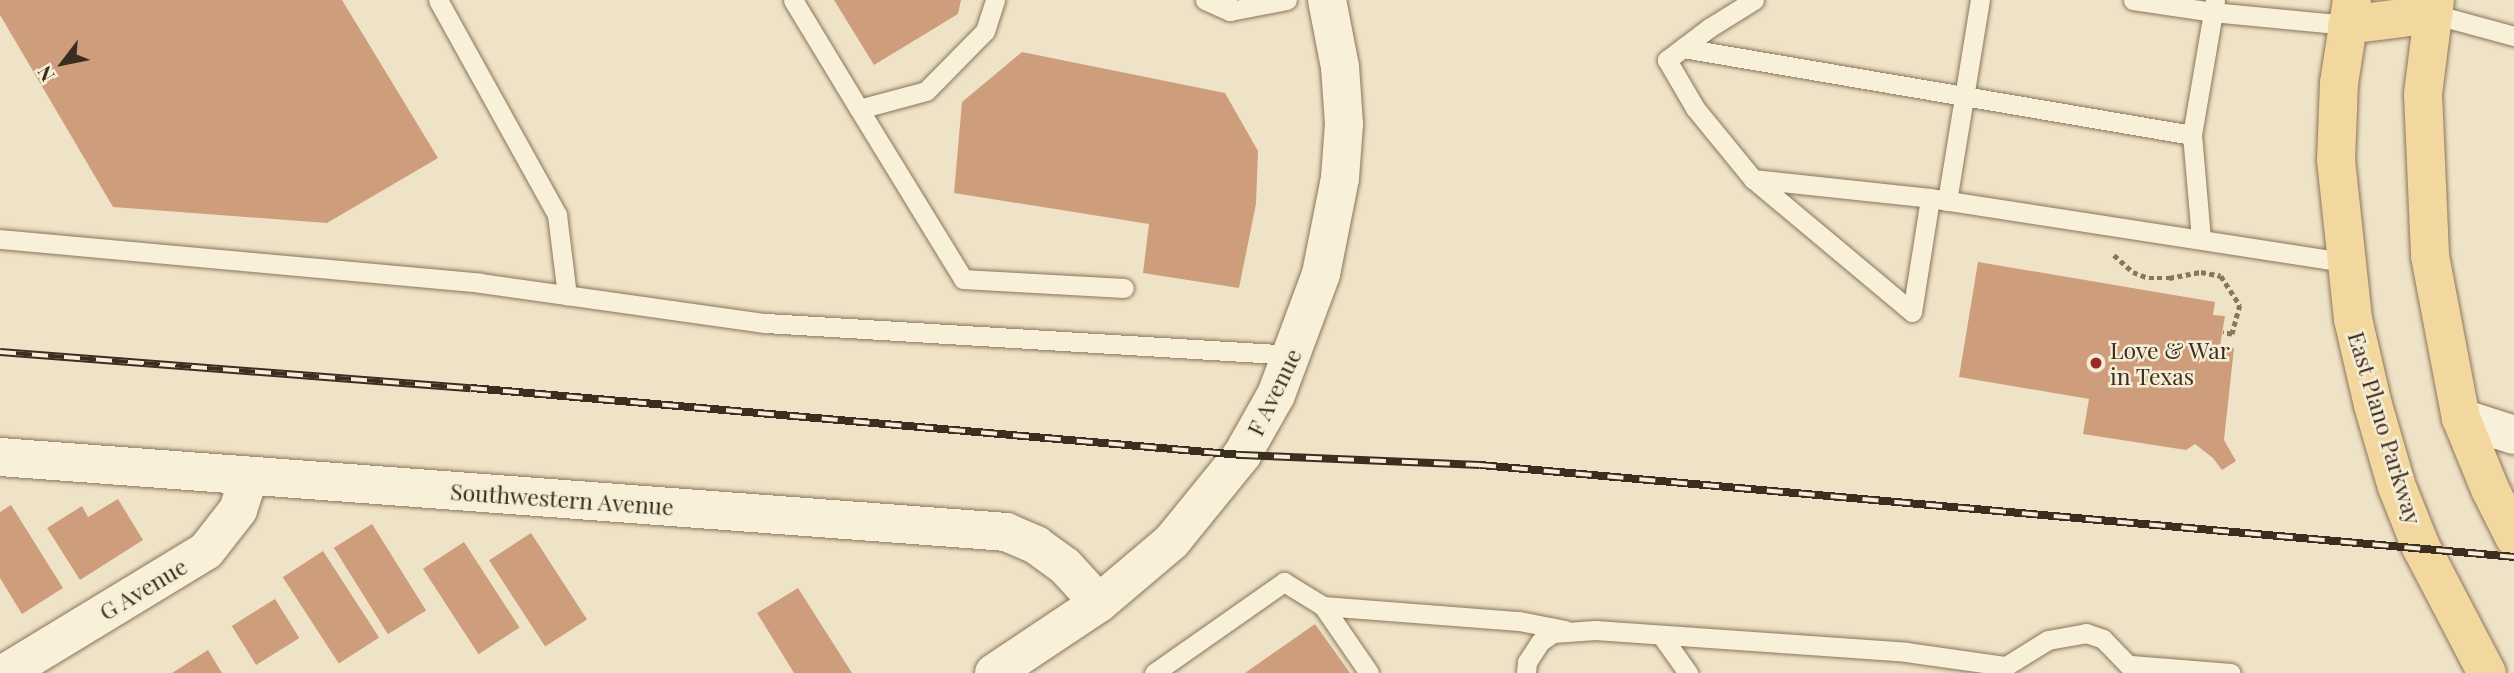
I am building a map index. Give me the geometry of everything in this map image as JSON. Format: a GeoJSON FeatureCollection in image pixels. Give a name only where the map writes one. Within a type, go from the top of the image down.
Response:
{"type":"FeatureCollection","features":[{"type":"Feature","properties":{"kind":"main road"},"geometry":{"type":"LineString","coordinates":[[2349,13],[2434,7],[2423,94],[2430,256],[2461,418],[2490,489],[2514,537]]}},
{"type":"Feature","properties":{"kind":"main road","name":"East Plano Parkway"},"geometry":{"type":"LineString","coordinates":[[2349,13],[2339,83],[2336,160],[2345,262],[2358,344],[2397,487],[2427,558],[2487,673]]}},
{"type":"Feature","properties":{"kind":"street","name":"F Avenue"},"geometry":{"type":"LineString","coordinates":[[994,673],[1100,603],[1141,571],[1204,506],[1261,423],[1293,355],[1321,274],[1340,178],[1342,102],[1328,0]]}},
{"type":"Feature","properties":{"kind":"street"},"geometry":{"type":"LineString","coordinates":[[2461,418],[2514,435]]}},
{"type":"Feature","properties":{"kind":"street","name":"Southwestern Avenue"},"geometry":{"type":"LineString","coordinates":[[0,457],[1006,532],[1036,545],[1065,566],[1100,603]]}},
{"type":"Feature","properties":{"kind":"street","name":"G Avenue"},"geometry":{"type":"LineString","coordinates":[[5,673],[206,551],[237,510],[249,476]]}},
{"type":"Feature","properties":{"kind":"lane"},"geometry":{"type":"LineString","coordinates":[[438,0],[557,215],[567,295]]}},
{"type":"Feature","properties":{"kind":"lane"},"geometry":{"type":"LineString","coordinates":[[793,0],[963,279],[1124,288]]}},
{"type":"Feature","properties":{"kind":"lane"},"geometry":{"type":"LineString","coordinates":[[859,109],[926,90],[985,31],[995,0]]}},
{"type":"Feature","properties":{"kind":"lane"},"geometry":{"type":"LineString","coordinates":[[1205,0],[1228,5],[1287,0]]}},
{"type":"Feature","properties":{"kind":"lane"},"geometry":{"type":"LineString","coordinates":[[1754,0],[1667,60],[1695,108],[1753,179],[1912,312],[1964,98],[1980,0]]}},
{"type":"Feature","properties":{"kind":"lane"},"geometry":{"type":"LineString","coordinates":[[2133,0],[2349,13]]}},
{"type":"Feature","properties":{"kind":"lane"},"geometry":{"type":"LineString","coordinates":[[2201,239],[2192,135],[2214,6]]}},
{"type":"Feature","properties":{"kind":"lane"},"geometry":{"type":"LineString","coordinates":[[2434,7],[2514,36]]}},
{"type":"Feature","properties":{"kind":"lane"},"geometry":{"type":"LineString","coordinates":[[1683,48],[2192,135]]}},
{"type":"Feature","properties":{"kind":"lane"},"geometry":{"type":"LineString","coordinates":[[1753,179],[1938,199],[2345,262]]}},
{"type":"Feature","properties":{"kind":"lane"},"geometry":{"type":"LineString","coordinates":[[0,239],[480,283],[766,323],[1293,355]]}},
{"type":"Feature","properties":{"kind":"lane"},"geometry":{"type":"LineString","coordinates":[[1154,673],[1284,582],[1322,606],[1369,673]]}},
{"type":"Feature","properties":{"kind":"lane"},"geometry":{"type":"LineString","coordinates":[[1322,606],[1519,621],[1571,631],[1906,652],[2001,669],[2048,640],[2086,633],[2103,639],[2133,669],[2231,673]]}},
{"type":"Feature","properties":{"kind":"lane"},"geometry":{"type":"LineString","coordinates":[[1526,673],[1527,662],[1541,642],[1553,634],[1571,631]]}},
{"type":"Feature","properties":{"kind":"lane"},"geometry":{"type":"LineString","coordinates":[[1661,635],[1688,673]]}},
{"type":"Feature","properties":{"kind":"path"},"geometry":{"type":"LineString","coordinates":[[2096,223],[2115,257],[2133,272],[2149,278],[2169,278],[2201,271],[2221,276],[2240,305],[2232,334],[2223,332]]}},
{"type":"Feature","properties":{"kind":"building"},"geometry":{"type":"Polygon","coordinates":[[[0,0],[342,0],[438,158],[327,223],[113,207],[0,15],[0,0]]]}},
{"type":"Feature","properties":{"kind":"building"},"geometry":{"type":"Polygon","coordinates":[[[834,0],[961,0],[958,14],[874,65],[834,0]]]}},
{"type":"Feature","properties":{"kind":"building"},"geometry":{"type":"Polygon","coordinates":[[[1022,52],[1225,93],[1258,151],[1256,204],[1239,288],[1143,273],[1149,224],[954,193],[962,102],[1022,52]]]}},
{"type":"Feature","properties":{"kind":"building","name":"Love & War in Texas"},"geometry":{"type":"Polygon","coordinates":[[[1978,262],[2215,302],[2213,315],[2225,316],[2220,346],[2234,348],[2224,440],[2236,461],[2222,470],[2213,458],[2195,444],[2186,450],[2083,434],[2089,399],[1959,377],[1978,262]]]}},
{"type":"Feature","properties":{"kind":"building"},"geometry":{"type":"Polygon","coordinates":[[[118,499],[143,540],[80,580],[47,528],[82,506],[88,517],[118,499]]]}},
{"type":"Feature","properties":{"kind":"building"},"geometry":{"type":"Polygon","coordinates":[[[11,505],[63,588],[22,614],[0,578],[0,512],[11,505]]]}},
{"type":"Feature","properties":{"kind":"building"},"geometry":{"type":"Polygon","coordinates":[[[372,524],[426,611],[388,634],[334,548],[372,524]]]}},
{"type":"Feature","properties":{"kind":"building"},"geometry":{"type":"Polygon","coordinates":[[[531,533],[587,619],[545,647],[489,560],[531,533]]]}},
{"type":"Feature","properties":{"kind":"building"},"geometry":{"type":"Polygon","coordinates":[[[464,542],[520,628],[478,654],[423,569],[464,542]]]}},
{"type":"Feature","properties":{"kind":"building"},"geometry":{"type":"Polygon","coordinates":[[[323,551],[379,637],[339,664],[283,577],[323,551]]]}},
{"type":"Feature","properties":{"kind":"building"},"geometry":{"type":"Polygon","coordinates":[[[798,588],[852,673],[794,673],[757,613],[798,588]]]}},
{"type":"Feature","properties":{"kind":"building"},"geometry":{"type":"Polygon","coordinates":[[[275,599],[299,638],[256,665],[232,626],[275,599]]]}},
{"type":"Feature","properties":{"kind":"building"},"geometry":{"type":"Polygon","coordinates":[[[1315,624],[1350,673],[1245,673],[1315,624]]]}},
{"type":"Feature","properties":{"kind":"building"},"geometry":{"type":"Polygon","coordinates":[[[208,650],[222,673],[172,673],[208,650]]]}},
{"type":"Feature","properties":{"kind":"railway"},"geometry":{"type":"LineString","coordinates":[[0,352],[471,388],[1242,455],[1480,465],[2514,557]]}},
{"type":"Feature","properties":{"kind":"place","name":"Love & War in Texas"},"geometry":{"type":"Point","coordinates":[2096,363]}}]}
